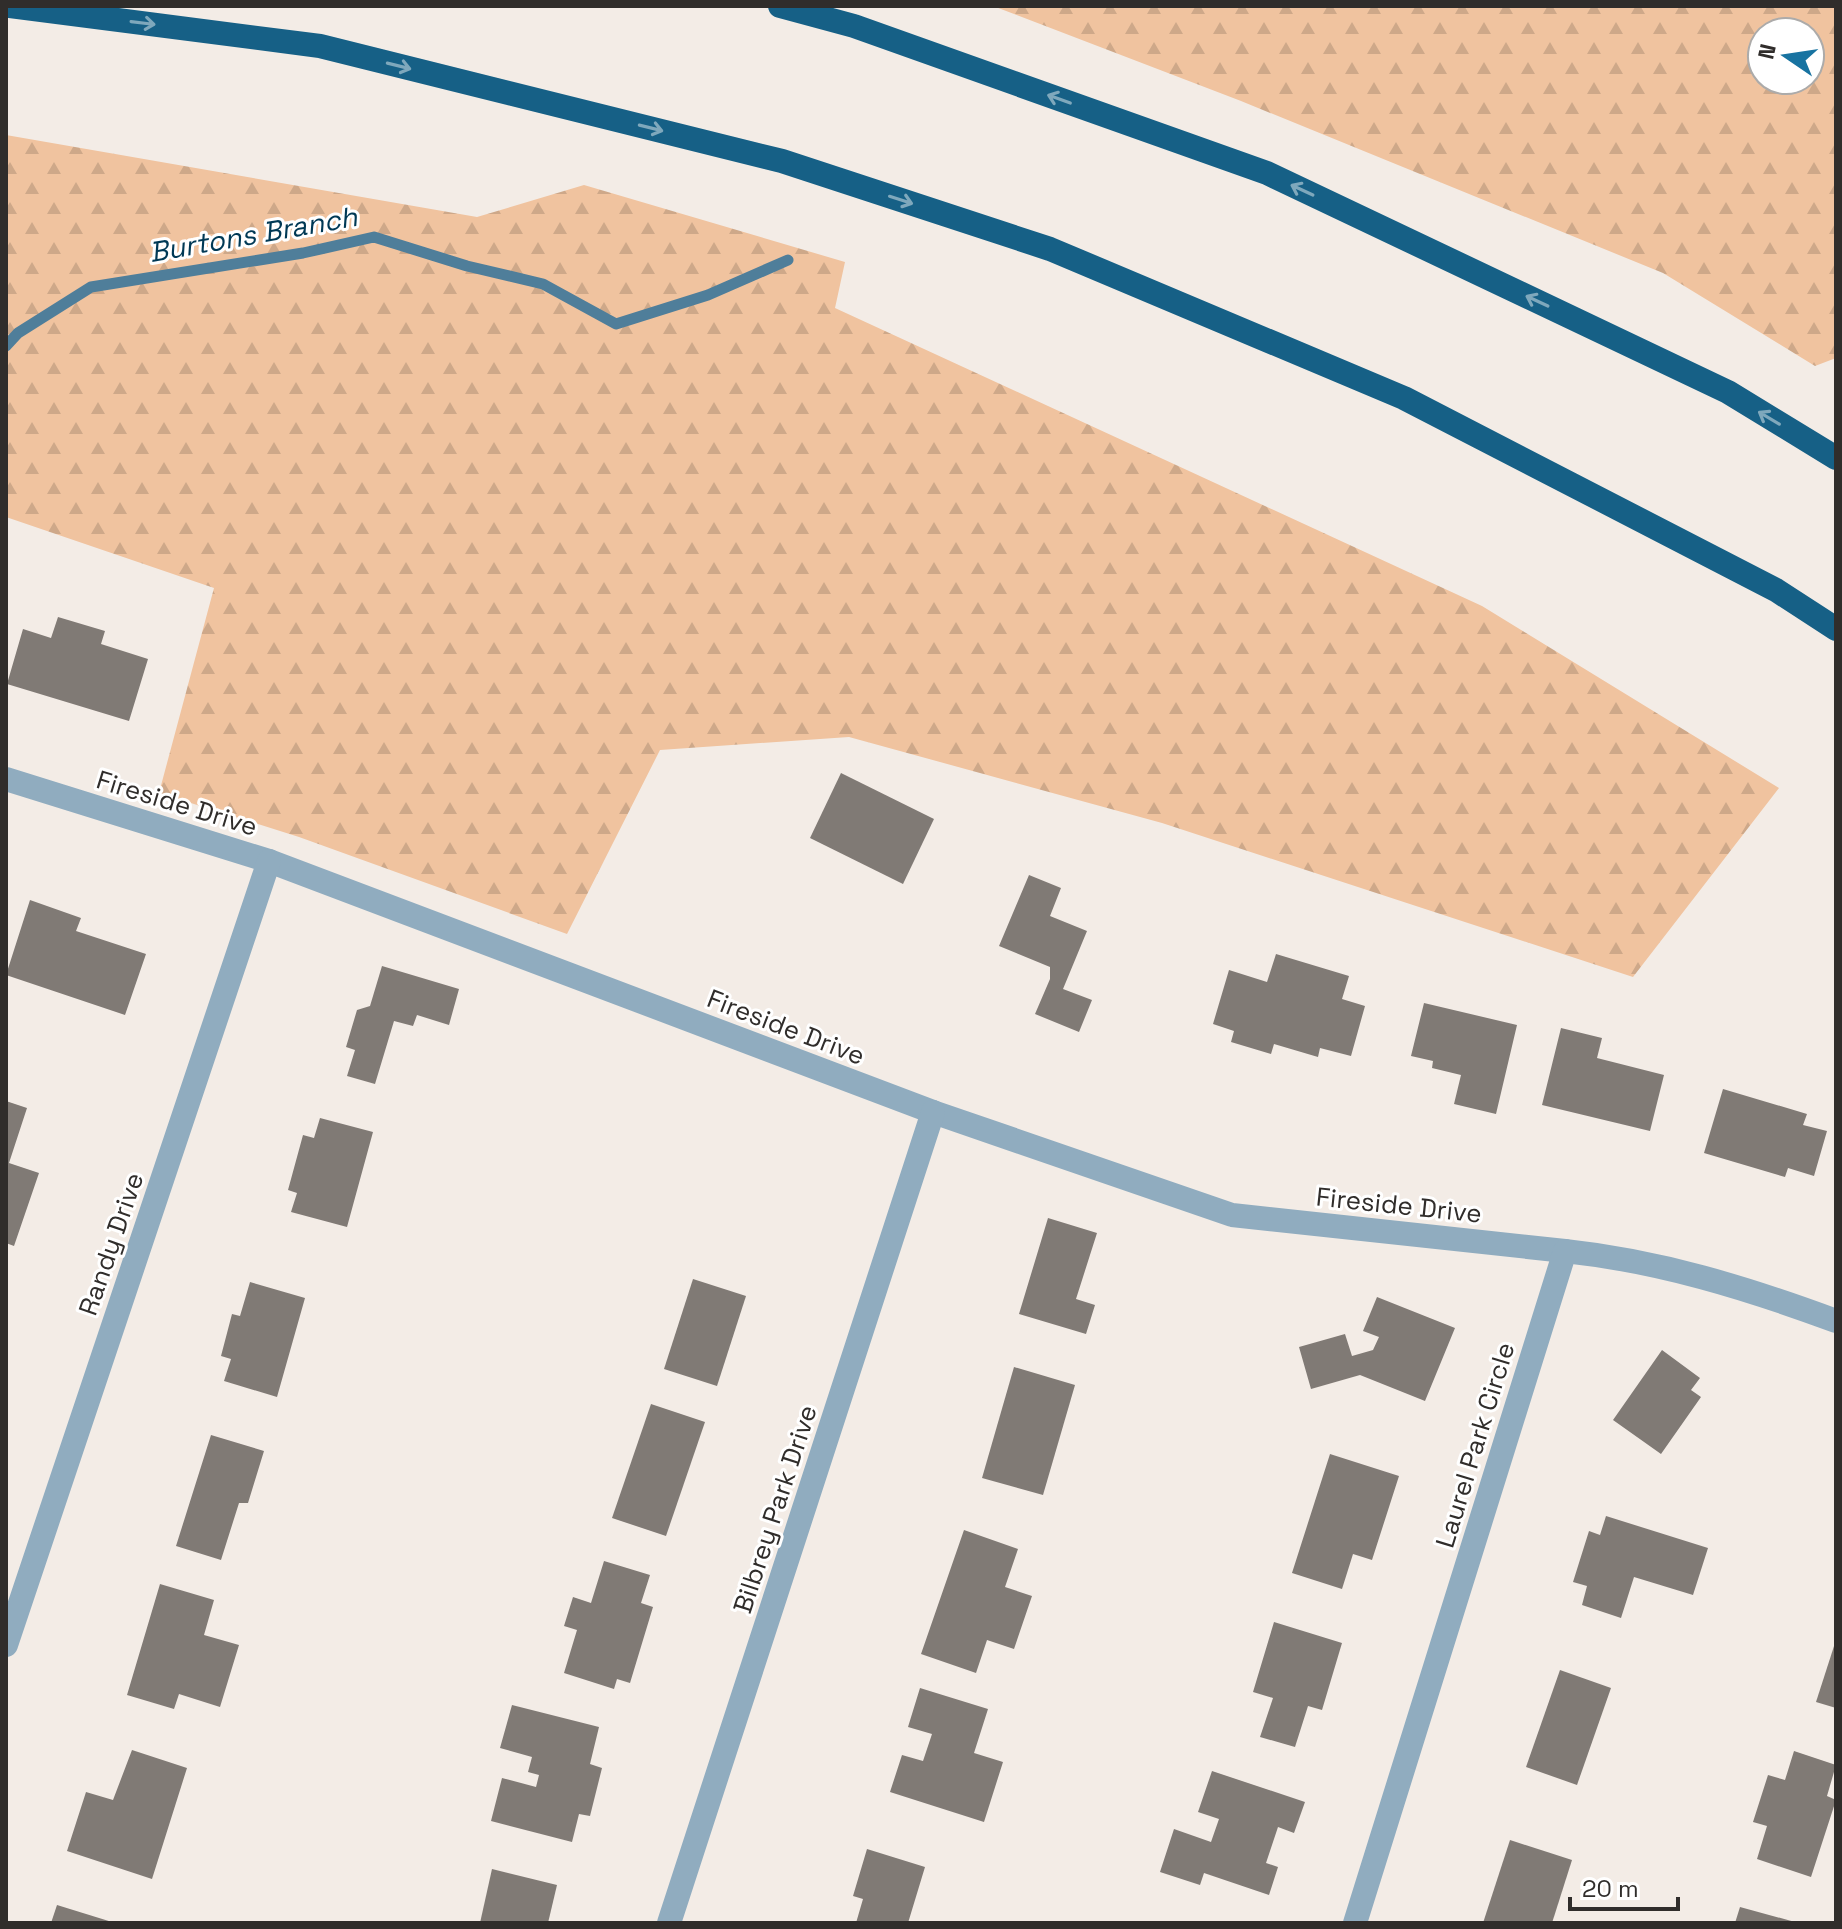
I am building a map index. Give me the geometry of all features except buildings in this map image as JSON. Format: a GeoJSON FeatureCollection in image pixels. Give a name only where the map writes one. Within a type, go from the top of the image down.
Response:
{"type":"FeatureCollection","features":[{"type":"Feature","properties":{"kind":"highway"},"geometry":{"type":"LineString","coordinates":[[10,6],[320,46],[782,161],[1050,249],[1404,398],[1776,590],[1836,629]]}},
{"type":"Feature","properties":{"kind":"highway"},"geometry":{"type":"LineString","coordinates":[[780,6],[854,26],[1267,173],[1728,392],[1836,458]]}},
{"type":"Feature","properties":{"kind":"street","name":"Fireside Drive"},"geometry":{"type":"LineString","coordinates":[[6,779],[269,861],[933,1112],[1232,1215],[1565,1251]]}},
{"type":"Feature","properties":{"kind":"street","name":"Randy Drive"},"geometry":{"type":"LineString","coordinates":[[6,1645],[269,861]]}},
{"type":"Feature","properties":{"kind":"street","name":"Bilbrey Park Drive"},"geometry":{"type":"LineString","coordinates":[[669,1923],[933,1112]]}},
{"type":"Feature","properties":{"kind":"street"},"geometry":{"type":"LineString","coordinates":[[1565,1251],[1658,1265],[1749,1289],[1836,1321]]}},
{"type":"Feature","properties":{"kind":"street","name":"Laurel Park Circle"},"geometry":{"type":"LineString","coordinates":[[1355,1923],[1565,1251]]}},
{"type":"Feature","properties":{"kind":"green space"},"geometry":{"type":"Polygon","coordinates":[[[993,6],[1836,6],[1836,358],[1815,366],[1663,273],[1241,101],[993,6]]]}},
{"type":"Feature","properties":{"kind":"green space"},"geometry":{"type":"Polygon","coordinates":[[[6,135],[477,217],[584,185],[845,262],[835,308],[1482,606],[1779,788],[1633,977],[1162,823],[849,737],[660,750],[567,934],[299,837],[159,793],[214,588],[6,517],[6,135]]]}},
{"type":"Feature","properties":{"kind":"waterway","name":"Burtons Branch"},"geometry":{"type":"LineString","coordinates":[[6,346],[18,333],[91,287],[303,253],[374,237],[467,266],[543,284],[616,324],[708,295],[788,260]]}}]}
